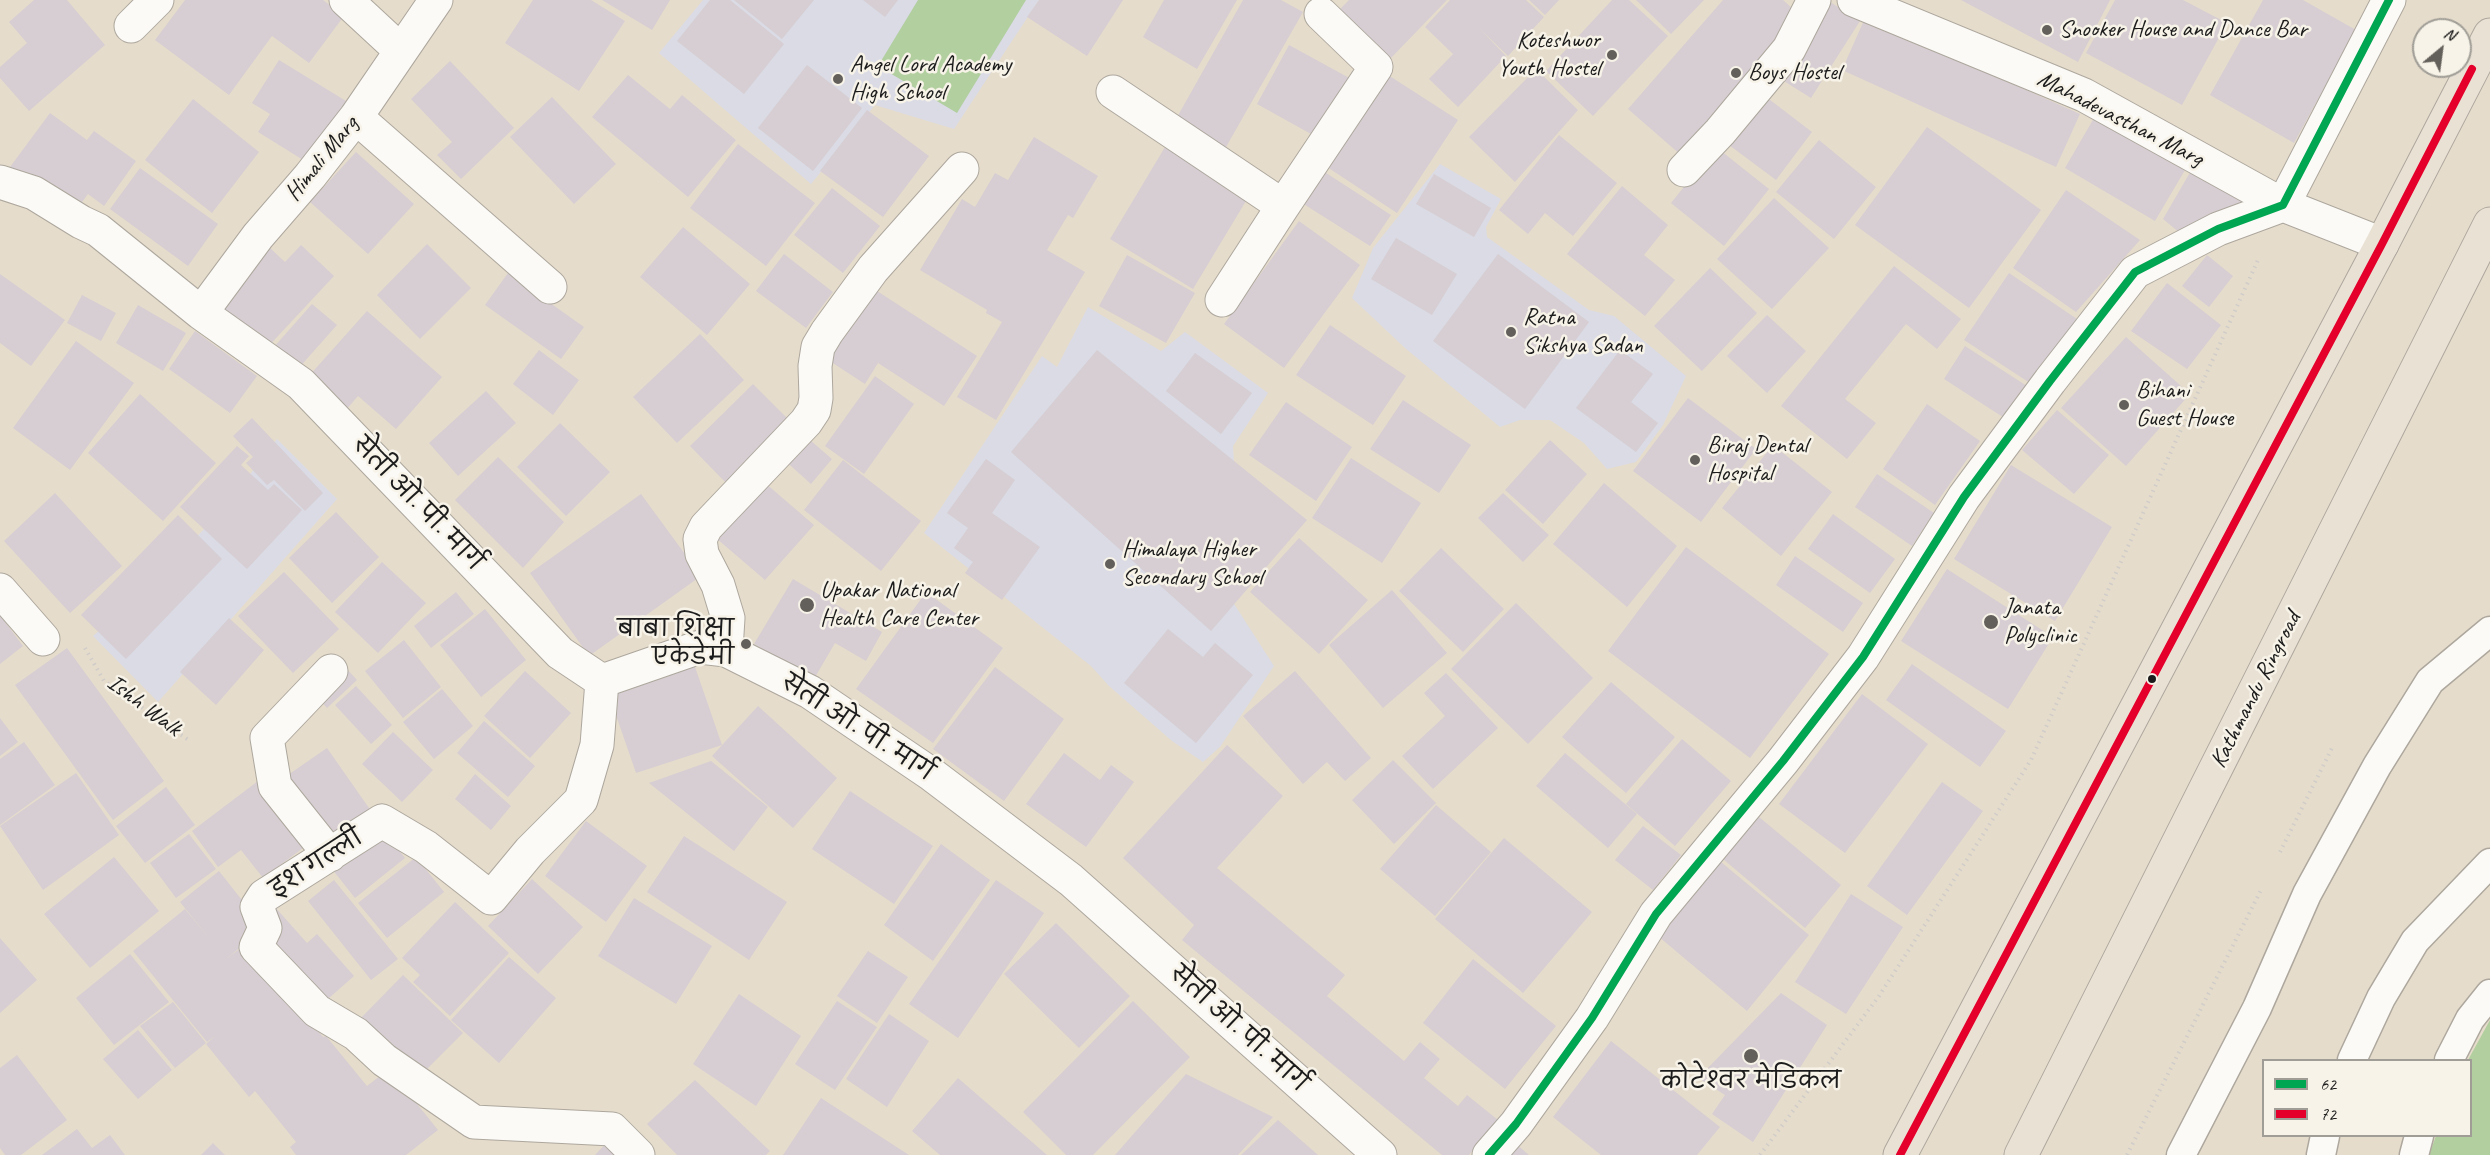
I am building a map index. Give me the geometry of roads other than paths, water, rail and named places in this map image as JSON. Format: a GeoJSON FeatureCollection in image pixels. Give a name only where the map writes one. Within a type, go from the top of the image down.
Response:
{"type":"FeatureCollection","features":[{"type":"Feature","properties":{"kind":"highway"},"geometry":{"type":"LineString","coordinates":[[1900,1155],[2382,244],[2490,35]]}},
{"type":"Feature","properties":{"kind":"highway","name":"Kathmandu Ringroad"},"geometry":{"type":"LineString","coordinates":[[2021,1155],[2490,224]]}},
{"type":"Feature","properties":{"kind":"street"},"geometry":{"type":"LineString","coordinates":[[131,26],[157,0]]}},
{"type":"Feature","properties":{"kind":"street"},"geometry":{"type":"LineString","coordinates":[[346,0],[400,50]]}},
{"type":"Feature","properties":{"kind":"street","name":"Himali Marg"},"geometry":{"type":"LineString","coordinates":[[201,313],[258,237],[356,117],[436,0]]}},
{"type":"Feature","properties":{"kind":"street"},"geometry":{"type":"LineString","coordinates":[[1684,171],[1720,132],[1789,49],[1814,0]]}},
{"type":"Feature","properties":{"kind":"street","name":"Mahadevasthan Marg"},"geometry":{"type":"LineString","coordinates":[[1854,0],[2084,95],[2283,205],[2382,244]]}},
{"type":"Feature","properties":{"kind":"street"},"geometry":{"type":"LineString","coordinates":[[1489,1155],[1516,1124],[1592,1018],[1656,914],[1784,761],[1863,657],[1964,497],[2135,272],[2218,230],[2283,205],[2389,0]]}},
{"type":"Feature","properties":{"kind":"street"},"geometry":{"type":"LineString","coordinates":[[1222,300],[1376,67],[1318,4]]}},
{"type":"Feature","properties":{"kind":"street"},"geometry":{"type":"LineString","coordinates":[[1113,92],[1283,206]]}},
{"type":"Feature","properties":{"kind":"street"},"geometry":{"type":"LineString","coordinates":[[356,117],[550,287]]}},
{"type":"Feature","properties":{"kind":"street"},"geometry":{"type":"LineString","coordinates":[[726,650],[728,618],[718,585],[702,554],[700,539],[706,527],[806,422],[814,410],[816,398],[815,366],[818,347],[873,269],[962,169]]}},
{"type":"Feature","properties":{"kind":"street","name":"सेती ओ. पी. मार्ग"},"geometry":{"type":"LineString","coordinates":[[0,182],[34,193],[98,230],[201,313],[302,384],[560,652],[602,681],[700,647],[726,650],[810,692],[931,774],[1071,880],[1380,1155]]}},
{"type":"Feature","properties":{"kind":"street"},"geometry":{"type":"LineString","coordinates":[[0,590],[43,639]]}},
{"type":"Feature","properties":{"kind":"street"},"geometry":{"type":"LineString","coordinates":[[330,855],[275,786],[267,738],[331,671]]}},
{"type":"Feature","properties":{"kind":"street","name":"इश गल्ली"},"geometry":{"type":"LineString","coordinates":[[602,681],[597,745],[581,800],[530,850],[491,898],[426,847],[382,821],[264,896],[257,907],[265,928],[256,947],[317,1011],[356,1034],[384,1060],[474,1122],[612,1129],[638,1155]]}},
{"type":"Feature","properties":{"kind":"lane"},"geometry":{"type":"LineString","coordinates":[[2181,1155],[2257,1008],[2307,894],[2377,766],[2430,681],[2490,631]]}},
{"type":"Feature","properties":{"kind":"lane"},"geometry":{"type":"LineString","coordinates":[[2352,1059],[2381,998],[2415,941],[2490,863]]}},
{"type":"Feature","properties":{"kind":"lane"},"geometry":{"type":"LineString","coordinates":[[2450,1059],[2470,1019],[2490,994]]}},
{"type":"Feature","properties":{"kind":"lane"},"geometry":{"type":"LineString","coordinates":[[2201,1155],[2211,1094]]}},
{"type":"Feature","properties":{"kind":"lane"},"geometry":{"type":"LineString","coordinates":[[2320,1155],[2325,1137]]}},
{"type":"Feature","properties":{"kind":"lane"},"geometry":{"type":"LineString","coordinates":[[2414,1155],[2420,1137]]}},
{"type":"Feature","properties":{"kind":"place","name":"Snooker House and Dance Bar"},"geometry":{"type":"Point","coordinates":[2047,30]}},
{"type":"Feature","properties":{"kind":"place","name":"Koteshwor Youth Hostel"},"geometry":{"type":"Point","coordinates":[1612,55]}},
{"type":"Feature","properties":{"kind":"place","name":"Boys Hostel"},"geometry":{"type":"Point","coordinates":[1736,73]}},
{"type":"Feature","properties":{"kind":"place","name":"Angel Lord Academy High School"},"geometry":{"type":"Point","coordinates":[838,79]}},
{"type":"Feature","properties":{"kind":"place","name":"Ratna Sikshya Sadan"},"geometry":{"type":"Point","coordinates":[1511,332]}},
{"type":"Feature","properties":{"kind":"place","name":"Bihani Guest House"},"geometry":{"type":"Point","coordinates":[2124,405]}},
{"type":"Feature","properties":{"kind":"place","name":"Biraj Dental Hospital"},"geometry":{"type":"Point","coordinates":[1695,460]}},
{"type":"Feature","properties":{"kind":"place","name":"Himalaya Higher Secondary School"},"geometry":{"type":"Point","coordinates":[1110,564]}},
{"type":"Feature","properties":{"kind":"place","name":"Upakar National Health Care Center"},"geometry":{"type":"Point","coordinates":[807,605]}},
{"type":"Feature","properties":{"kind":"place","name":"Janata Polyclinic"},"geometry":{"type":"Point","coordinates":[1991,622]}},
{"type":"Feature","properties":{"kind":"place","name":"बाबा शिक्षा एकेडेमी"},"geometry":{"type":"Point","coordinates":[746,644]}},
{"type":"Feature","properties":{"kind":"place","name":"कोटेश्वर मेडिकल"},"geometry":{"type":"Point","coordinates":[1751,1056]}}]}
